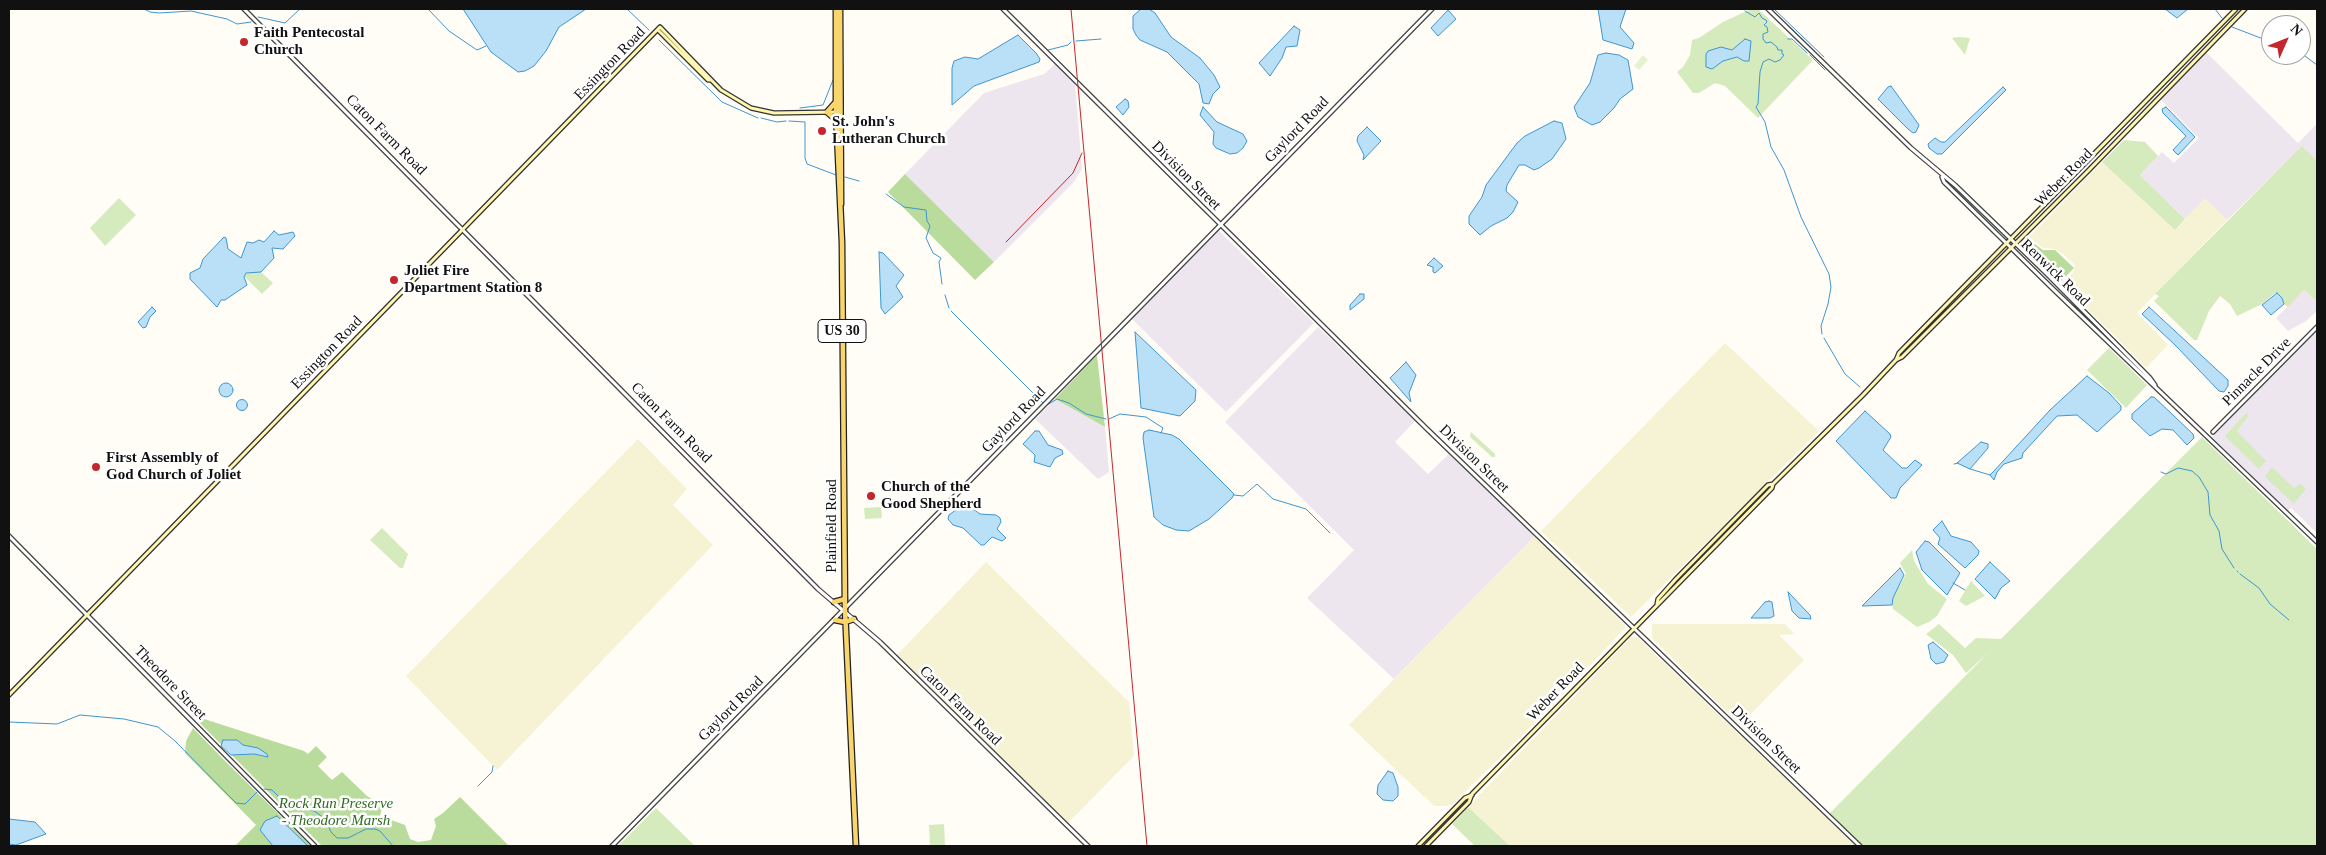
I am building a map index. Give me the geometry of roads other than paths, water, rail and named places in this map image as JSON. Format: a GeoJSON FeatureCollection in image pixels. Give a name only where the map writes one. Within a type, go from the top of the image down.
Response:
{"type":"FeatureCollection","features":[{"type":"Feature","properties":{"kind":"main road","name":"Plainfield Road"},"geometry":{"type":"LineString","coordinates":[[836,9],[838,186],[841,206],[844,610],[856,846]]}},
{"type":"Feature","properties":{"kind":"main road","name":"Plainfield Road"},"geometry":{"type":"LineString","coordinates":[[840,9],[838,112],[843,200],[841,206]]}},
{"type":"Feature","properties":{"kind":"main road","name":"Weber Road"},"geometry":{"type":"LineString","coordinates":[[1896,360],[1899,353],[2236,9]]}},
{"type":"Feature","properties":{"kind":"main road","name":"Weber Road"},"geometry":{"type":"LineString","coordinates":[[1418,846],[1465,798],[1472,794],[1634,628],[1656,605],[1658,599],[1675,580],[1768,485],[1773,484],[1902,356],[2245,9]]}},
{"type":"Feature","properties":{"kind":"main road","name":"Essington Road"},"geometry":{"type":"LineString","coordinates":[[9,695],[659,28],[708,80],[711,80],[721,90],[751,108],[774,113],[827,112]]}},
{"type":"Feature","properties":{"kind":"main road"},"geometry":{"type":"LineString","coordinates":[[827,112],[836,102]]}},
{"type":"Feature","properties":{"kind":"main road"},"geometry":{"type":"LineString","coordinates":[[827,112],[838,112]]}},
{"type":"Feature","properties":{"kind":"main road"},"geometry":{"type":"LineString","coordinates":[[827,112],[837,120]]}},
{"type":"Feature","properties":{"kind":"main road"},"geometry":{"type":"LineString","coordinates":[[834,602],[845,599]]}},
{"type":"Feature","properties":{"kind":"main road"},"geometry":{"type":"LineString","coordinates":[[835,620],[845,622],[854,619]]}},
{"type":"Feature","properties":{"kind":"main road","name":"Weber Road"},"geometry":{"type":"LineString","coordinates":[[1426,846],[1469,802],[1472,794]]}},
{"type":"Feature","properties":{"kind":"street","name":"Caton Farm Road"},"geometry":{"type":"LineString","coordinates":[[244,9],[805,576],[854,619],[1088,846]]}},
{"type":"Feature","properties":{"kind":"street","name":"Division Street"},"geometry":{"type":"LineString","coordinates":[[1003,9],[1219,225],[1860,846]]}},
{"type":"Feature","properties":{"kind":"street","name":"Gaylord Road"},"geometry":{"type":"LineString","coordinates":[[612,846],[1432,9]]}},
{"type":"Feature","properties":{"kind":"street","name":"Renwick Road"},"geometry":{"type":"LineString","coordinates":[[1768,9],[1942,176],[1955,185],[2013,245],[2317,542]]}},
{"type":"Feature","properties":{"kind":"street","name":"Renwick Road"},"geometry":{"type":"LineString","coordinates":[[2013,245],[2137,364],[2155,385]]}},
{"type":"Feature","properties":{"kind":"street","name":"Pinnacle Drive"},"geometry":{"type":"LineString","coordinates":[[2213,432],[2317,327]]}},
{"type":"Feature","properties":{"kind":"street","name":"Theodore Street"},"geometry":{"type":"LineString","coordinates":[[9,536],[315,846]]}},
{"type":"Feature","properties":{"kind":"water"},"geometry":{"type":"Polygon","coordinates":[[[463,9],[586,9],[559,27],[546,51],[534,66],[525,71],[518,72],[491,52],[463,9]]]}},
{"type":"Feature","properties":{"kind":"water"},"geometry":{"type":"Polygon","coordinates":[[[1141,9],[1149,9],[1155,13],[1171,37],[1200,58],[1214,75],[1220,87],[1213,94],[1209,104],[1203,103],[1199,84],[1167,52],[1140,40],[1136,35],[1133,29],[1133,16],[1141,9]]]}},
{"type":"Feature","properties":{"kind":"water"},"geometry":{"type":"Polygon","coordinates":[[[1598,9],[1626,9],[1620,27],[1634,43],[1632,49],[1603,40],[1598,9]]]}},
{"type":"Feature","properties":{"kind":"water"},"geometry":{"type":"Polygon","coordinates":[[[2165,9],[2188,9],[2177,18],[2165,9]]]}},
{"type":"Feature","properties":{"kind":"water"},"geometry":{"type":"Polygon","coordinates":[[[1448,10],[1456,19],[1438,36],[1431,28],[1448,10]]]}},
{"type":"Feature","properties":{"kind":"water"},"geometry":{"type":"Polygon","coordinates":[[[1294,26],[1300,30],[1297,46],[1286,47],[1282,58],[1270,76],[1259,63],[1294,26]]]}},
{"type":"Feature","properties":{"kind":"water"},"geometry":{"type":"Polygon","coordinates":[[[1018,35],[1036,53],[1040,59],[1039,62],[974,86],[952,105],[952,68],[954,61],[965,57],[978,59],[1018,35]]]}},
{"type":"Feature","properties":{"kind":"water"},"geometry":{"type":"Polygon","coordinates":[[[1745,39],[1751,41],[1749,61],[1744,61],[1737,57],[1723,61],[1712,69],[1706,67],[1706,54],[1708,51],[1721,47],[1732,50],[1745,39]]]}},
{"type":"Feature","properties":{"kind":"water"},"geometry":{"type":"Polygon","coordinates":[[[1606,53],[1619,55],[1628,60],[1633,89],[1620,99],[1600,122],[1592,125],[1578,117],[1574,107],[1590,83],[1598,55],[1606,53]]]}},
{"type":"Feature","properties":{"kind":"water"},"geometry":{"type":"Polygon","coordinates":[[[1891,86],[1919,125],[1916,132],[1913,133],[1908,129],[1878,99],[1891,86]]]}},
{"type":"Feature","properties":{"kind":"water"},"geometry":{"type":"Polygon","coordinates":[[[2003,87],[2006,90],[1942,154],[1937,154],[1929,148],[1928,144],[1935,138],[1945,142],[2003,87]]]}},
{"type":"Feature","properties":{"kind":"water"},"geometry":{"type":"Polygon","coordinates":[[[1125,99],[1128,101],[1129,107],[1123,115],[1116,107],[1125,99]]]}},
{"type":"Feature","properties":{"kind":"water"},"geometry":{"type":"Polygon","coordinates":[[[1203,107],[1217,122],[1243,134],[1247,141],[1243,148],[1237,153],[1230,154],[1216,148],[1213,144],[1214,132],[1200,115],[1203,107]]]}},
{"type":"Feature","properties":{"kind":"water"},"geometry":{"type":"Polygon","coordinates":[[[2166,107],[2195,137],[2178,155],[2173,150],[2186,136],[2163,113],[2162,109],[2166,107]]]}},
{"type":"Feature","properties":{"kind":"water"},"geometry":{"type":"Polygon","coordinates":[[[1554,121],[1562,123],[1566,139],[1552,159],[1539,168],[1534,170],[1525,165],[1519,165],[1507,185],[1506,191],[1518,202],[1513,212],[1480,235],[1469,224],[1469,216],[1482,197],[1486,185],[1517,143],[1525,136],[1554,121]]]}},
{"type":"Feature","properties":{"kind":"water"},"geometry":{"type":"Polygon","coordinates":[[[1367,127],[1381,141],[1363,160],[1364,155],[1357,141],[1358,136],[1367,127]]]}},
{"type":"Feature","properties":{"kind":"water"},"geometry":{"type":"Polygon","coordinates":[[[274,231],[279,235],[293,232],[295,236],[283,249],[272,248],[274,258],[261,272],[246,273],[244,277],[247,285],[225,300],[221,300],[217,307],[190,279],[190,273],[200,268],[203,259],[224,237],[226,238],[228,249],[241,258],[247,242],[253,243],[259,240],[264,242],[274,231]]]}},
{"type":"Feature","properties":{"kind":"water"},"geometry":{"type":"Polygon","coordinates":[[[879,252],[883,253],[904,275],[896,286],[903,297],[885,314],[881,308],[879,252]]]}},
{"type":"Feature","properties":{"kind":"water"},"geometry":{"type":"Polygon","coordinates":[[[1434,258],[1443,266],[1435,273],[1433,272],[1433,267],[1427,265],[1434,258]]]}},
{"type":"Feature","properties":{"kind":"water"},"geometry":{"type":"Polygon","coordinates":[[[2277,293],[2282,298],[2284,304],[2271,315],[2262,305],[2277,293]]]}},
{"type":"Feature","properties":{"kind":"water"},"geometry":{"type":"Polygon","coordinates":[[[1360,294],[1364,294],[1364,299],[1350,310],[1350,305],[1360,294]]]}},
{"type":"Feature","properties":{"kind":"water"},"geometry":{"type":"Polygon","coordinates":[[[152,307],[156,311],[150,317],[146,327],[143,328],[138,322],[152,307]]]}},
{"type":"Feature","properties":{"kind":"water"},"geometry":{"type":"Polygon","coordinates":[[[2149,307],[2228,380],[2228,386],[2224,392],[2219,391],[2142,314],[2149,307]]]}},
{"type":"Feature","properties":{"kind":"water"},"geometry":{"type":"Polygon","coordinates":[[[1135,332],[1196,390],[1195,401],[1180,416],[1141,408],[1135,332]]]}},
{"type":"Feature","properties":{"kind":"water"},"geometry":{"type":"Polygon","coordinates":[[[1406,362],[1416,375],[1409,393],[1411,402],[1390,378],[1406,362]]]}},
{"type":"Feature","properties":{"kind":"water"},"geometry":{"type":"Polygon","coordinates":[[[2087,376],[2109,393],[2121,406],[2121,410],[2097,432],[2077,415],[2057,416],[2023,453],[2022,458],[2004,464],[1997,472],[1994,480],[1990,475],[2050,410],[2087,376]]]}},
{"type":"Feature","properties":{"kind":"water"},"geometry":{"type":"Polygon","coordinates":[[[223,383],[229,383],[233,390],[229,397],[223,397],[219,393],[219,387],[223,383]]]}},
{"type":"Feature","properties":{"kind":"water"},"geometry":{"type":"Polygon","coordinates":[[[2151,397],[2154,397],[2193,434],[2194,438],[2187,445],[2173,430],[2162,429],[2150,436],[2132,419],[2132,414],[2151,397]]]}},
{"type":"Feature","properties":{"kind":"water"},"geometry":{"type":"Polygon","coordinates":[[[242,399],[248,405],[242,411],[236,405],[242,399]]]}},
{"type":"Feature","properties":{"kind":"water"},"geometry":{"type":"Polygon","coordinates":[[[1865,411],[1890,434],[1891,437],[1883,450],[1902,468],[1907,468],[1915,460],[1922,465],[1900,488],[1896,498],[1891,498],[1836,441],[1865,411]]]}},
{"type":"Feature","properties":{"kind":"water"},"geometry":{"type":"Polygon","coordinates":[[[1149,430],[1172,435],[1179,439],[1234,494],[1209,519],[1189,531],[1176,530],[1163,525],[1154,517],[1143,438],[1144,432],[1149,430]]]}},
{"type":"Feature","properties":{"kind":"water"},"geometry":{"type":"Polygon","coordinates":[[[1035,431],[1039,431],[1048,445],[1062,450],[1063,454],[1055,458],[1050,467],[1034,462],[1035,455],[1023,444],[1035,431]]]}},
{"type":"Feature","properties":{"kind":"water"},"geometry":{"type":"Polygon","coordinates":[[[1981,442],[1988,444],[1988,448],[1970,469],[1957,463],[1981,442]]]}},
{"type":"Feature","properties":{"kind":"water"},"geometry":{"type":"Polygon","coordinates":[[[965,503],[980,514],[996,515],[1000,518],[1001,522],[997,529],[1006,538],[1002,541],[992,537],[984,545],[981,545],[963,528],[953,525],[948,519],[949,515],[965,503]]]}},
{"type":"Feature","properties":{"kind":"water"},"geometry":{"type":"Polygon","coordinates":[[[1942,521],[1951,536],[1971,542],[1979,551],[1978,555],[1965,568],[1938,544],[1940,538],[1933,530],[1942,521]]]}},
{"type":"Feature","properties":{"kind":"water"},"geometry":{"type":"Polygon","coordinates":[[[1925,541],[1929,542],[1960,573],[1947,595],[1922,570],[1916,552],[1925,541]]]}},
{"type":"Feature","properties":{"kind":"water"},"geometry":{"type":"Polygon","coordinates":[[[1990,562],[2010,581],[2001,588],[1995,599],[1975,579],[1990,562]]]}},
{"type":"Feature","properties":{"kind":"water"},"geometry":{"type":"Polygon","coordinates":[[[1900,568],[1904,575],[1893,598],[1892,605],[1862,606],[1900,568]]]}},
{"type":"Feature","properties":{"kind":"water"},"geometry":{"type":"Polygon","coordinates":[[[1788,592],[1810,615],[1811,619],[1799,618],[1792,611],[1788,592]]]}},
{"type":"Feature","properties":{"kind":"water"},"geometry":{"type":"Polygon","coordinates":[[[1765,602],[1772,602],[1774,616],[1770,618],[1751,618],[1765,602]]]}},
{"type":"Feature","properties":{"kind":"water"},"geometry":{"type":"Polygon","coordinates":[[[1933,642],[1948,655],[1944,662],[1936,664],[1931,659],[1928,645],[1933,642]]]}},
{"type":"Feature","properties":{"kind":"water"},"geometry":{"type":"Polygon","coordinates":[[[223,740],[237,740],[243,745],[258,748],[267,754],[268,757],[254,754],[231,755],[221,746],[223,740]]]}},
{"type":"Feature","properties":{"kind":"water"},"geometry":{"type":"Polygon","coordinates":[[[1388,771],[1393,773],[1398,787],[1398,796],[1393,801],[1383,800],[1377,794],[1378,785],[1388,771]]]}},
{"type":"Feature","properties":{"kind":"water"},"geometry":{"type":"Polygon","coordinates":[[[277,816],[308,846],[273,846],[260,830],[265,821],[277,816]]]}},
{"type":"Feature","properties":{"kind":"water"},"geometry":{"type":"Polygon","coordinates":[[[9,819],[35,822],[46,834],[16,845],[9,844],[9,819]]]}},
{"type":"Feature","properties":{"kind":"waterway"},"geometry":{"type":"LineString","coordinates":[[144,9],[159,13],[191,11],[227,19],[237,24],[251,22]]}},
{"type":"Feature","properties":{"kind":"waterway"},"geometry":{"type":"LineString","coordinates":[[258,17],[285,23],[300,9]]}},
{"type":"Feature","properties":{"kind":"waterway"},"geometry":{"type":"LineString","coordinates":[[428,9],[449,31],[477,50],[486,46]]}},
{"type":"Feature","properties":{"kind":"waterway"},"geometry":{"type":"LineString","coordinates":[[627,9],[649,30]]}},
{"type":"Feature","properties":{"kind":"waterway"},"geometry":{"type":"LineString","coordinates":[[1774,9],[1824,57]]}},
{"type":"Feature","properties":{"kind":"waterway"},"geometry":{"type":"LineString","coordinates":[[2215,9],[2222,18]]}},
{"type":"Feature","properties":{"kind":"waterway"},"geometry":{"type":"LineString","coordinates":[[1745,11],[1755,17],[1759,13],[1766,20],[1767,22],[1764,25],[1767,27],[1768,32],[1763,34],[1763,39],[1766,43],[1771,42],[1778,50],[1782,50],[1784,55],[1775,62],[1769,59],[1763,62],[1760,72],[1758,104],[1756,107],[1765,122],[1771,147],[1784,170],[1801,217],[1829,274],[1831,287],[1821,326],[1822,334]]}},
{"type":"Feature","properties":{"kind":"waterway"},"geometry":{"type":"LineString","coordinates":[[2232,27],[2261,38]]}},
{"type":"Feature","properties":{"kind":"waterway"},"geometry":{"type":"LineString","coordinates":[[1076,41],[1101,39]]}},
{"type":"Feature","properties":{"kind":"waterway"},"geometry":{"type":"LineString","coordinates":[[1788,39],[1792,39],[1807,53]]}},
{"type":"Feature","properties":{"kind":"waterway"},"geometry":{"type":"LineString","coordinates":[[659,40],[722,102],[758,118]]}},
{"type":"Feature","properties":{"kind":"waterway"},"geometry":{"type":"LineString","coordinates":[[1048,50],[1068,45],[1071,42]]}},
{"type":"Feature","properties":{"kind":"waterway"},"geometry":{"type":"LineString","coordinates":[[1810,55],[1825,70]]}},
{"type":"Feature","properties":{"kind":"waterway"},"geometry":{"type":"LineString","coordinates":[[2311,60],[2317,65]]}},
{"type":"Feature","properties":{"kind":"waterway"},"geometry":{"type":"LineString","coordinates":[[800,108],[823,105],[833,80]]}},
{"type":"Feature","properties":{"kind":"waterway"},"geometry":{"type":"LineString","coordinates":[[761,118],[777,122],[786,121]]}},
{"type":"Feature","properties":{"kind":"waterway"},"geometry":{"type":"LineString","coordinates":[[789,121],[805,122],[805,158],[807,164],[836,175]]}},
{"type":"Feature","properties":{"kind":"waterway"},"geometry":{"type":"LineString","coordinates":[[845,177],[859,181]]}},
{"type":"Feature","properties":{"kind":"waterway"},"geometry":{"type":"LineString","coordinates":[[886,194],[904,207],[926,210],[927,221],[930,226],[926,238],[933,253],[941,258],[939,262],[942,284]]}},
{"type":"Feature","properties":{"kind":"waterway"},"geometry":{"type":"LineString","coordinates":[[945,295],[949,308]]}},
{"type":"Feature","properties":{"kind":"waterway"},"geometry":{"type":"LineString","coordinates":[[951,311],[1043,403]]}},
{"type":"Feature","properties":{"kind":"waterway"},"geometry":{"type":"LineString","coordinates":[[1824,338],[1845,374],[1860,387]]}},
{"type":"Feature","properties":{"kind":"waterway"},"geometry":{"type":"LineString","coordinates":[[1047,405],[1057,399],[1069,403],[1086,414],[1106,419]]}},
{"type":"Feature","properties":{"kind":"waterway"},"geometry":{"type":"LineString","coordinates":[[1109,419],[1120,414],[1146,417],[1163,428],[1161,433]]}},
{"type":"Feature","properties":{"kind":"waterway"},"geometry":{"type":"LineString","coordinates":[[1954,464],[1958,463]]}},
{"type":"Feature","properties":{"kind":"waterway"},"geometry":{"type":"LineString","coordinates":[[2161,472],[2166,474],[2178,468],[2192,471],[2199,477],[2208,492],[2210,515],[2219,531],[2222,549],[2234,568]]}},
{"type":"Feature","properties":{"kind":"waterway"},"geometry":{"type":"LineString","coordinates":[[1970,469],[1990,475]]}},
{"type":"Feature","properties":{"kind":"waterway"},"geometry":{"type":"LineString","coordinates":[[1234,495],[1243,496],[1257,484],[1273,499],[1306,509],[1330,533]]}},
{"type":"Feature","properties":{"kind":"waterway"},"geometry":{"type":"LineString","coordinates":[[2240,574],[2259,588],[2270,604],[2289,620]]}},
{"type":"Feature","properties":{"kind":"waterway"},"geometry":{"type":"LineString","coordinates":[[1953,583],[1965,590]]}},
{"type":"Feature","properties":{"kind":"waterway"},"geometry":{"type":"LineString","coordinates":[[9,722],[57,724],[80,715],[124,719],[158,727],[175,741],[236,803],[245,804],[257,792]]}},
{"type":"Feature","properties":{"kind":"waterway"},"geometry":{"type":"LineString","coordinates":[[478,786],[492,772],[493,766]]}},
{"type":"Feature","properties":{"kind":"waterway"},"geometry":{"type":"LineString","coordinates":[[264,789],[272,790],[278,796],[316,812],[326,820],[331,832],[337,838],[348,838],[366,829],[375,829],[380,831],[393,846]]}},
{"type":"Feature","properties":{"kind":"railway"},"geometry":{"type":"LineString","coordinates":[[1071,9],[1147,846]]}},
{"type":"Feature","properties":{"kind":"railway"},"geometry":{"type":"LineString","coordinates":[[1006,242],[1073,173],[1082,153]]}},
{"type":"Feature","properties":{"kind":"place","name":"Faith Pentecostal Church"},"geometry":{"type":"Point","coordinates":[244,42]}},
{"type":"Feature","properties":{"kind":"place","name":"St. John's Lutheran Church"},"geometry":{"type":"Point","coordinates":[822,131]}},
{"type":"Feature","properties":{"kind":"place","name":"Joliet Fire Department Station 8"},"geometry":{"type":"Point","coordinates":[394,280]}},
{"type":"Feature","properties":{"kind":"place","name":"First Assembly of God Church of Joliet"},"geometry":{"type":"Point","coordinates":[96,467]}},
{"type":"Feature","properties":{"kind":"place","name":"Church of the Good Shepherd"},"geometry":{"type":"Point","coordinates":[871,496]}},
{"type":"Feature","properties":{"kind":"park label","name":"Rock Run Preserve - Theodore Marsh"},"geometry":{"type":"Point","coordinates":[336,812]}}]}
